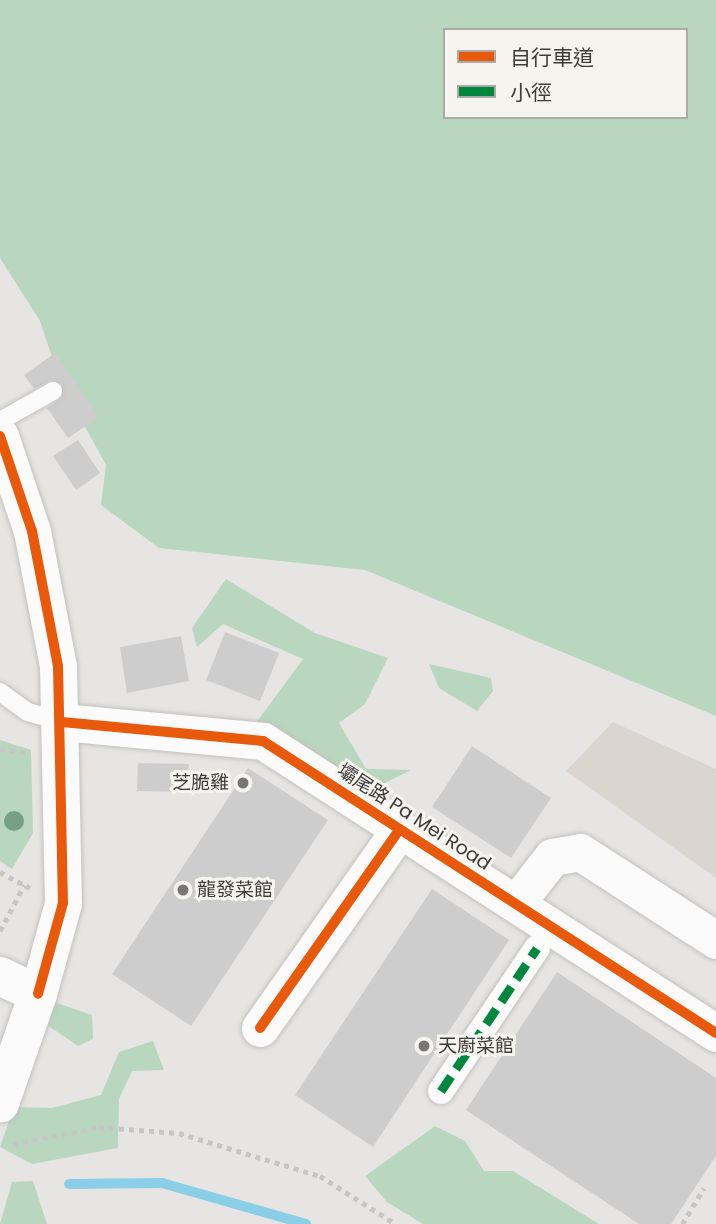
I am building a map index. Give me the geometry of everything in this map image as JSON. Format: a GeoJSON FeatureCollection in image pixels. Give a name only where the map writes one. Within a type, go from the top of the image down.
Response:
{"type":"FeatureCollection","features":[{"type":"Feature","properties":{"kind":"main road"},"geometry":{"type":"LineString","coordinates":[[0,976],[38,994],[6,1066],[0,1104]]}},
{"type":"Feature","properties":{"kind":"street"},"geometry":{"type":"LineString","coordinates":[[0,436],[32,531],[58,666],[62,722],[63,903],[38,994]]}},
{"type":"Feature","properties":{"kind":"street","name":"壩尾路 Pa Mei Road"},"geometry":{"type":"LineString","coordinates":[[62,722],[263,741],[517,902],[716,1033]]}},
{"type":"Feature","properties":{"kind":"street"},"geometry":{"type":"LineString","coordinates":[[260,1028],[400,829]]}},
{"type":"Feature","properties":{"kind":"street"},"geometry":{"type":"LineString","coordinates":[[517,902],[552,857],[580,852],[716,940]]}},
{"type":"Feature","properties":{"kind":"street"},"geometry":{"type":"LineString","coordinates":[[441,1091],[537,948]]}},
{"type":"Feature","properties":{"kind":"lane"},"geometry":{"type":"LineString","coordinates":[[0,421],[53,391]]}},
{"type":"Feature","properties":{"kind":"lane"},"geometry":{"type":"LineString","coordinates":[[0,692],[28,712],[62,722]]}},
{"type":"Feature","properties":{"kind":"path"},"geometry":{"type":"LineString","coordinates":[[0,749],[40,754]]}},
{"type":"Feature","properties":{"kind":"path"},"geometry":{"type":"LineString","coordinates":[[0,872],[24,885],[0,931]]}},
{"type":"Feature","properties":{"kind":"path"},"geometry":{"type":"LineString","coordinates":[[0,892],[16,900]]}},
{"type":"Feature","properties":{"kind":"path"},"geometry":{"type":"LineString","coordinates":[[13,1144],[99,1127],[179,1133],[320,1176],[396,1224]]}},
{"type":"Feature","properties":{"kind":"path"},"geometry":{"type":"LineString","coordinates":[[682,1224],[704,1188]]}},
{"type":"Feature","properties":{"kind":"shaded area"},"geometry":{"type":"Polygon","coordinates":[[[613,722],[716,769],[716,878],[566,771],[613,722]]]}},
{"type":"Feature","properties":{"kind":"green space"},"geometry":{"type":"Polygon","coordinates":[[[0,0],[716,0],[716,716],[365,570],[159,548],[101,505],[106,465],[60,381],[40,321],[0,258],[0,0]]]}},
{"type":"Feature","properties":{"kind":"green space"},"geometry":{"type":"Polygon","coordinates":[[[226,579],[315,633],[388,658],[365,704],[339,723],[366,769],[411,770],[336,807],[253,727],[303,659],[223,624],[197,647],[192,628],[226,579]]]}},
{"type":"Feature","properties":{"kind":"green space"},"geometry":{"type":"Polygon","coordinates":[[[429,664],[491,678],[493,691],[477,711],[439,688],[429,664]]]}},
{"type":"Feature","properties":{"kind":"green space"},"geometry":{"type":"Polygon","coordinates":[[[0,740],[31,750],[33,833],[12,869],[0,861],[0,740]]]}},
{"type":"Feature","properties":{"kind":"green space"},"geometry":{"type":"Polygon","coordinates":[[[51,1001],[92,1015],[93,1039],[78,1046],[47,1025],[51,1001]]]}},
{"type":"Feature","properties":{"kind":"green space"},"geometry":{"type":"Polygon","coordinates":[[[153,1041],[164,1070],[132,1071],[119,1099],[118,1148],[32,1164],[0,1147],[14,1107],[52,1108],[101,1095],[119,1052],[153,1041]]]}},
{"type":"Feature","properties":{"kind":"green space"},"geometry":{"type":"Polygon","coordinates":[[[435,1126],[465,1141],[484,1171],[513,1171],[599,1224],[423,1224],[387,1202],[365,1176],[435,1126]]]}},
{"type":"Feature","properties":{"kind":"green space"},"geometry":{"type":"Polygon","coordinates":[[[33,1181],[47,1224],[0,1224],[12,1182],[33,1181]]]}},
{"type":"Feature","properties":{"kind":"building"},"geometry":{"type":"Polygon","coordinates":[[[55,353],[99,417],[68,438],[47,408],[62,397],[62,385],[52,380],[34,389],[24,375],[55,353]]]}},
{"type":"Feature","properties":{"kind":"building"},"geometry":{"type":"Polygon","coordinates":[[[78,440],[100,473],[76,490],[53,456],[78,440]]]}},
{"type":"Feature","properties":{"kind":"building"},"geometry":{"type":"Polygon","coordinates":[[[225,632],[279,653],[260,701],[206,680],[225,632]]]}},
{"type":"Feature","properties":{"kind":"building"},"geometry":{"type":"Polygon","coordinates":[[[181,636],[189,681],[127,693],[120,647],[181,636]]]}},
{"type":"Feature","properties":{"kind":"building"},"geometry":{"type":"Polygon","coordinates":[[[472,746],[551,798],[511,858],[432,807],[472,746]]]}},
{"type":"Feature","properties":{"kind":"building"},"geometry":{"type":"Polygon","coordinates":[[[138,763],[189,764],[187,792],[137,791],[138,763]]]}},
{"type":"Feature","properties":{"kind":"building"},"geometry":{"type":"Polygon","coordinates":[[[248,768],[328,820],[191,1026],[112,974],[248,768]]]}},
{"type":"Feature","properties":{"kind":"building"},"geometry":{"type":"Polygon","coordinates":[[[432,889],[509,940],[373,1147],[295,1095],[432,889]]]}},
{"type":"Feature","properties":{"kind":"building"},"geometry":{"type":"Polygon","coordinates":[[[557,972],[716,1078],[716,1156],[671,1224],[639,1224],[466,1110],[557,972]]]}},
{"type":"Feature","properties":{"kind":"waterway"},"geometry":{"type":"LineString","coordinates":[[69,1184],[162,1183],[306,1224]]}},
{"type":"Feature","properties":{"kind":"marked path"},"geometry":{"type":"LineString","coordinates":[[441,1091],[537,948]]}},
{"type":"Feature","properties":{"kind":"cycle path"},"geometry":{"type":"LineString","coordinates":[[0,436],[32,531],[58,666],[63,903],[38,994]]}},
{"type":"Feature","properties":{"kind":"cycle path"},"geometry":{"type":"LineString","coordinates":[[62,722],[263,741],[716,1033]]}},
{"type":"Feature","properties":{"kind":"cycle path"},"geometry":{"type":"LineString","coordinates":[[260,1028],[400,829]]}},
{"type":"Feature","properties":{"kind":"place","name":"芝脆雞"},"geometry":{"type":"Point","coordinates":[243,783]}},
{"type":"Feature","properties":{"kind":"place","name":"龍發菜館"},"geometry":{"type":"Point","coordinates":[183,890]}},
{"type":"Feature","properties":{"kind":"place","name":"天廚菜館"},"geometry":{"type":"Point","coordinates":[424,1046]}}]}
